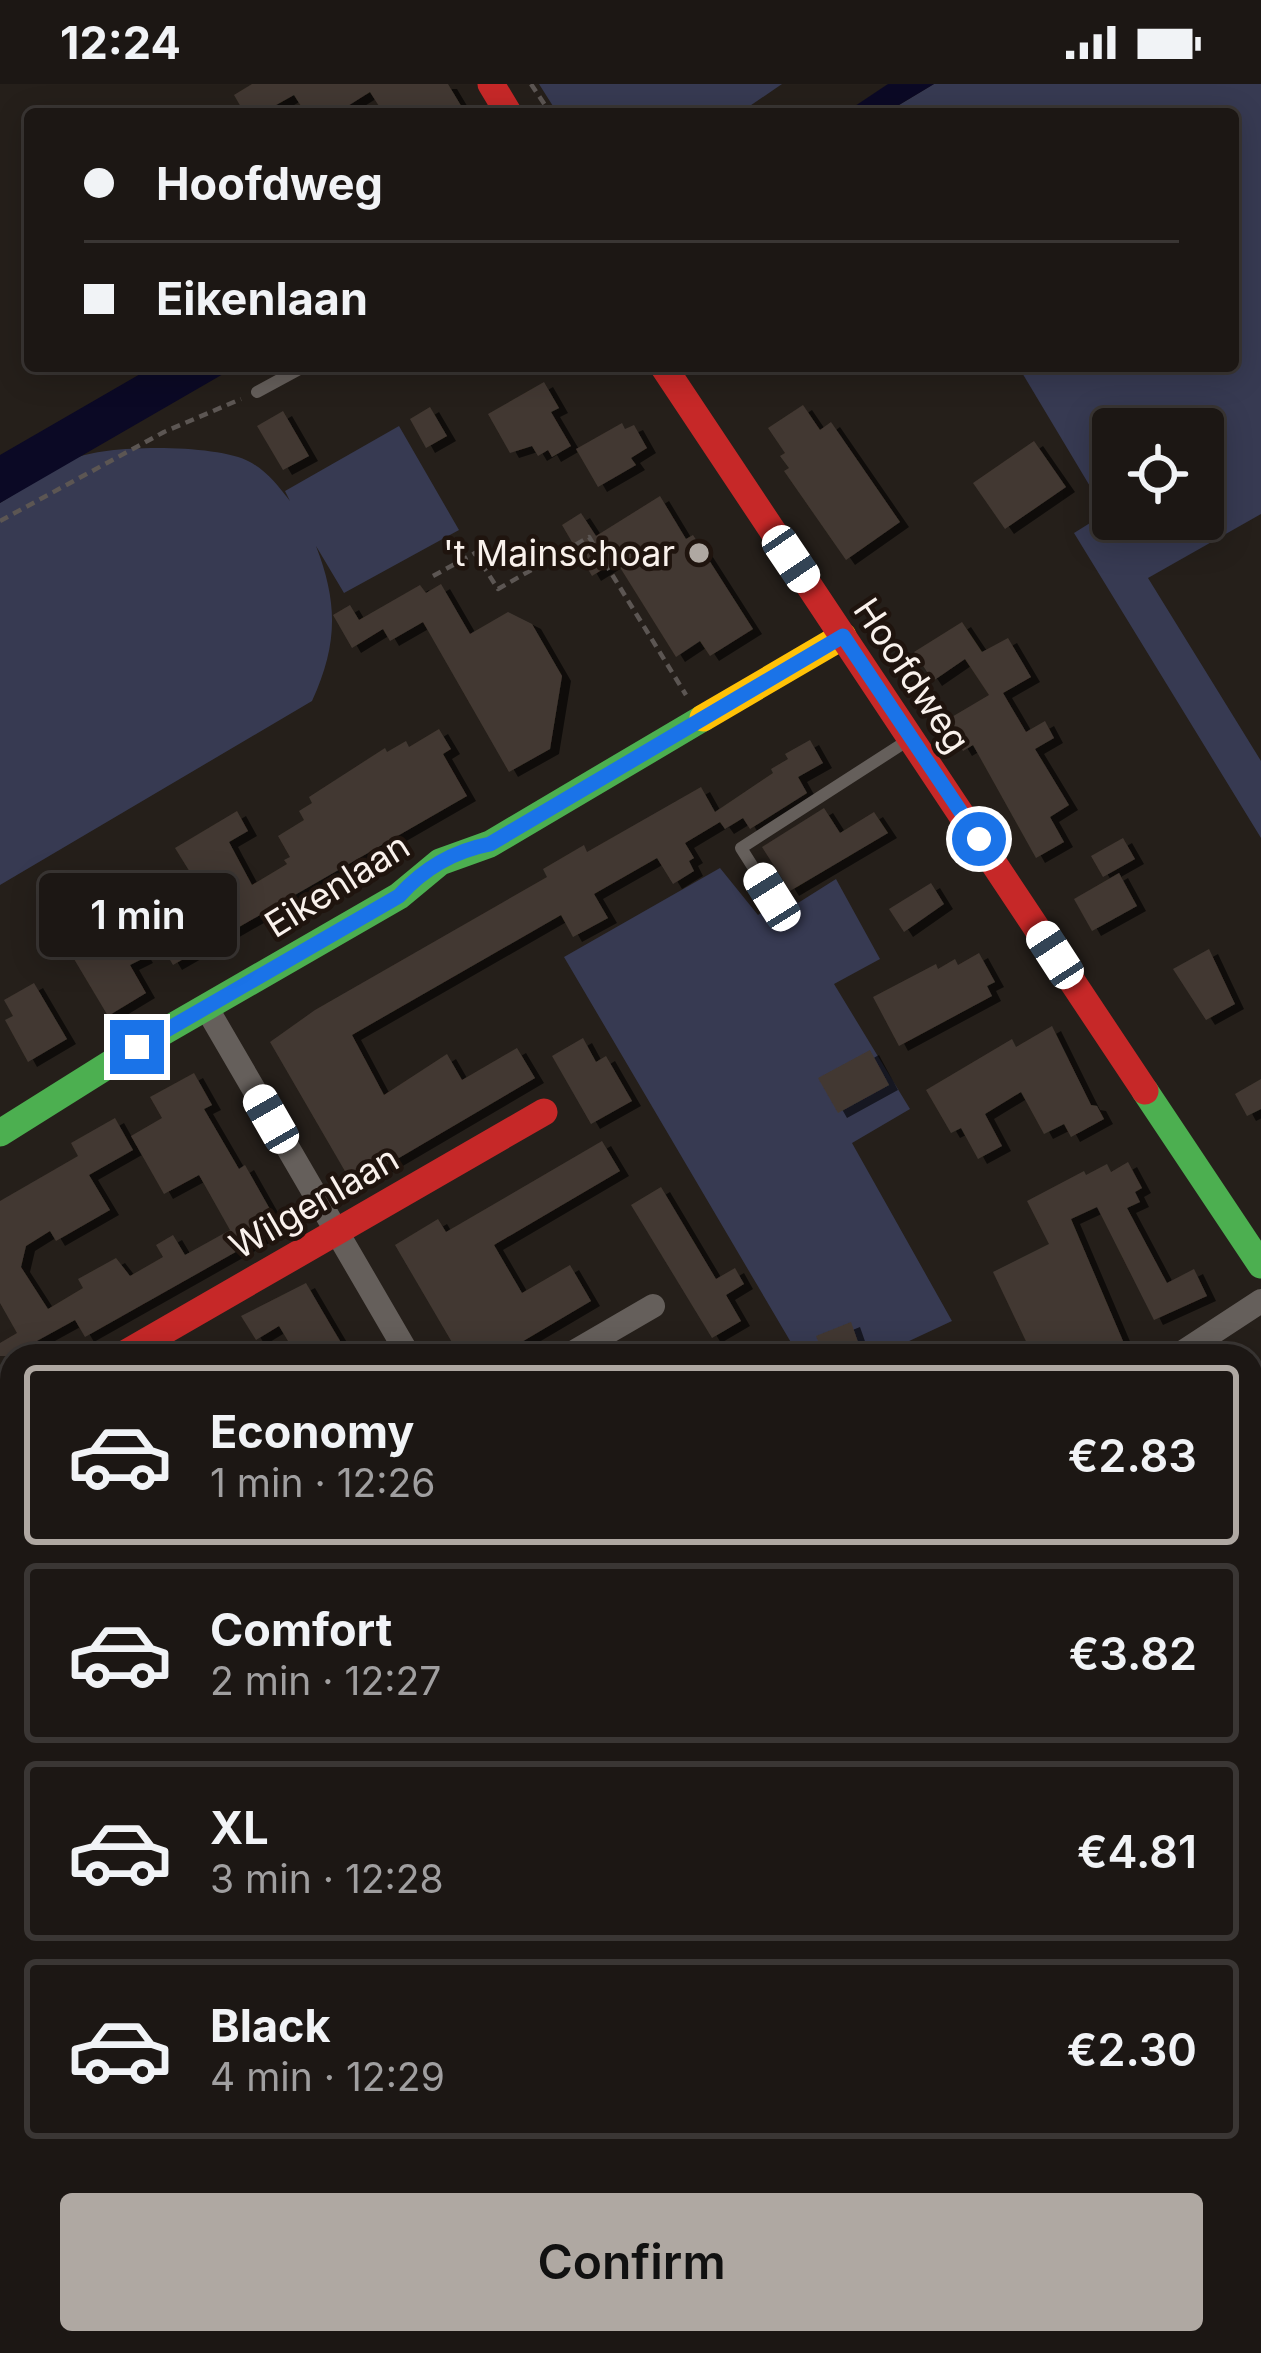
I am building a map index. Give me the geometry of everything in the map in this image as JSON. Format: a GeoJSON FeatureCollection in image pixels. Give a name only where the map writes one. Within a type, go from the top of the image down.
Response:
{"type":"FeatureCollection","features":[{"type":"Feature","properties":{"kind":"street","name":"Hoofdweg"},"geometry":{"type":"LineString","coordinates":[[666,372],[1261,1265]]}},
{"type":"Feature","properties":{"kind":"street","name":"Eikenlaan"},"geometry":{"type":"LineString","coordinates":[[0,1133],[399,896],[416,876],[462,849],[490,844],[843,636]]}},
{"type":"Feature","properties":{"kind":"street"},"geometry":{"type":"LineString","coordinates":[[206,1007],[402,1344]]}},
{"type":"Feature","properties":{"kind":"street","name":"Wilgenlaan"},"geometry":{"type":"LineString","coordinates":[[141,1344],[544,1112]]}},
{"type":"Feature","properties":{"kind":"street"},"geometry":{"type":"LineString","coordinates":[[1195,1344],[1261,1301]]}},
{"type":"Feature","properties":{"kind":"street"},"geometry":{"type":"LineString","coordinates":[[588,1344],[653,1306]]}},
{"type":"Feature","properties":{"kind":"lane"},"geometry":{"type":"LineString","coordinates":[[257,392],[293,372]]}},
{"type":"Feature","properties":{"kind":"lane"},"geometry":{"type":"LineString","coordinates":[[772,897],[741,848],[911,739]]}},
{"type":"Feature","properties":{"kind":"path"},"geometry":{"type":"LineString","coordinates":[[0,521],[164,432],[257,392]]}},
{"type":"Feature","properties":{"kind":"path"},"geometry":{"type":"LineString","coordinates":[[434,577],[475,553],[498,589],[589,536],[701,720]]}},
{"type":"Feature","properties":{"kind":"shaded area"},"geometry":{"type":"Polygon","coordinates":[[[539,84],[782,84],[747,108],[554,108],[539,84]]]}},
{"type":"Feature","properties":{"kind":"shaded area"},"geometry":{"type":"Polygon","coordinates":[[[888,84],[934,84],[894,108],[852,108],[888,84]]]}},
{"type":"Feature","properties":{"kind":"shaded area"},"geometry":{"type":"Polygon","coordinates":[[[934,84],[1261,84],[1261,514],[1224,535],[1224,408],[1092,408],[1092,490],[1022,372],[1239,372],[1239,108],[894,108],[934,84]]]}},
{"type":"Feature","properties":{"kind":"shaded area"},"geometry":{"type":"Polygon","coordinates":[[[144,372],[227,372],[0,503],[0,455],[144,372]]]}},
{"type":"Feature","properties":{"kind":"shaded area"},"geometry":{"type":"Polygon","coordinates":[[[399,426],[459,530],[344,593],[316,546],[328,586],[332,624],[327,661],[312,701],[0,885],[0,503],[73,459],[162,448],[213,452],[250,462],[290,501],[285,491],[399,426]]]}},
{"type":"Feature","properties":{"kind":"shaded area"},"geometry":{"type":"Polygon","coordinates":[[[1092,522],[1092,540],[1215,540],[1148,578],[1261,761],[1261,838],[1074,533],[1092,522]]]}},
{"type":"Feature","properties":{"kind":"shaded area"},"geometry":{"type":"Polygon","coordinates":[[[720,868],[758,915],[790,893],[798,903],[836,879],[880,959],[834,984],[910,1109],[852,1143],[952,1321],[903,1344],[792,1344],[564,957],[720,868]]]}},
{"type":"Feature","properties":{"kind":"building"},"geometry":{"type":"Polygon","coordinates":[[[252,84],[448,84],[462,108],[380,108],[370,92],[345,108],[302,108],[294,95],[271,108],[242,108],[234,95],[252,84]]]}},
{"type":"Feature","properties":{"kind":"building"},"geometry":{"type":"Polygon","coordinates":[[[544,382],[559,408],[551,412],[571,446],[552,457],[548,450],[538,456],[532,446],[510,453],[488,414],[544,382]]]}},
{"type":"Feature","properties":{"kind":"building"},"geometry":{"type":"Polygon","coordinates":[[[803,405],[820,430],[831,422],[900,522],[846,560],[784,471],[789,468],[780,456],[785,453],[768,428],[803,405]]]}},
{"type":"Feature","properties":{"kind":"building"},"geometry":{"type":"Polygon","coordinates":[[[430,407],[447,436],[426,448],[410,419],[430,407]]]}},
{"type":"Feature","properties":{"kind":"building"},"geometry":{"type":"Polygon","coordinates":[[[283,411],[309,456],[283,470],[257,426],[283,411]]]}},
{"type":"Feature","properties":{"kind":"building"},"geometry":{"type":"Polygon","coordinates":[[[622,423],[625,429],[634,425],[647,448],[631,458],[636,465],[598,487],[576,449],[622,423]]]}},
{"type":"Feature","properties":{"kind":"building"},"geometry":{"type":"Polygon","coordinates":[[[1034,441],[1066,487],[1005,529],[973,483],[1034,441]]]}},
{"type":"Feature","properties":{"kind":"building"},"geometry":{"type":"Polygon","coordinates":[[[660,496],[686,539],[693,535],[753,629],[710,656],[700,641],[676,657],[616,561],[592,576],[562,525],[581,513],[596,536],[660,496]]]}},
{"type":"Feature","properties":{"kind":"building"},"geometry":{"type":"Polygon","coordinates":[[[441,584],[470,634],[508,612],[532,624],[562,676],[550,749],[509,772],[423,622],[390,641],[383,629],[352,648],[333,615],[350,605],[359,620],[420,585],[426,593],[441,584]]]}},
{"type":"Feature","properties":{"kind":"building"},"geometry":{"type":"Polygon","coordinates":[[[962,622],[982,652],[1008,638],[1031,677],[1003,693],[1026,732],[1045,721],[1054,738],[1035,749],[1069,805],[1050,817],[1064,842],[1036,858],[973,745],[963,751],[945,721],[989,695],[965,659],[933,681],[914,652],[962,622]]]}},
{"type":"Feature","properties":{"kind":"building"},"geometry":{"type":"Polygon","coordinates":[[[439,729],[451,749],[443,754],[467,796],[173,965],[157,938],[211,906],[175,848],[237,811],[248,831],[229,842],[252,885],[287,864],[284,860],[290,857],[278,836],[304,820],[299,811],[312,803],[309,797],[385,748],[387,752],[406,741],[409,747],[439,729]]]}},
{"type":"Feature","properties":{"kind":"building"},"geometry":{"type":"Polygon","coordinates":[[[810,740],[823,763],[798,777],[807,793],[750,829],[743,818],[725,829],[720,822],[685,843],[694,858],[689,861],[694,871],[673,884],[657,858],[594,894],[608,918],[573,937],[561,915],[352,1035],[384,1095],[447,1054],[462,1080],[517,1048],[535,1078],[353,1185],[270,1042],[315,1010],[547,877],[543,869],[584,845],[587,852],[701,787],[715,812],[773,773],[771,769],[788,759],[785,754],[810,740]]]}},
{"type":"Feature","properties":{"kind":"building"},"geometry":{"type":"Polygon","coordinates":[[[824,808],[840,833],[874,812],[888,833],[790,891],[762,847],[824,808]]]}},
{"type":"Feature","properties":{"kind":"building"},"geometry":{"type":"Polygon","coordinates":[[[1123,838],[1135,859],[1103,877],[1091,856],[1123,838]]]}},
{"type":"Feature","properties":{"kind":"building"},"geometry":{"type":"Polygon","coordinates":[[[1119,873],[1137,906],[1092,931],[1074,899],[1119,873]]]}},
{"type":"Feature","properties":{"kind":"building"},"geometry":{"type":"Polygon","coordinates":[[[931,883],[944,904],[904,932],[889,909],[931,883]]]}},
{"type":"Feature","properties":{"kind":"building"},"geometry":{"type":"Polygon","coordinates":[[[127,929],[144,958],[130,965],[146,993],[108,1016],[74,959],[127,929]]]}},
{"type":"Feature","properties":{"kind":"building"},"geometry":{"type":"Polygon","coordinates":[[[1209,949],[1235,1004],[1206,1020],[1173,969],[1209,949]]]}},
{"type":"Feature","properties":{"kind":"building"},"geometry":{"type":"Polygon","coordinates":[[[979,953],[995,982],[987,986],[992,996],[899,1046],[873,997],[936,964],[938,969],[955,959],[958,965],[979,953]]]}},
{"type":"Feature","properties":{"kind":"building"},"geometry":{"type":"Polygon","coordinates":[[[34,983],[67,1039],[28,1062],[5,1020],[13,1016],[4,1000],[34,983]]]}},
{"type":"Feature","properties":{"kind":"building"},"geometry":{"type":"Polygon","coordinates":[[[1052,1026],[1091,1105],[1097,1106],[1104,1119],[1071,1137],[1064,1124],[1044,1134],[1021,1092],[985,1114],[1002,1146],[978,1159],[961,1128],[951,1133],[926,1090],[1012,1039],[1016,1047],[1052,1026]]]}},
{"type":"Feature","properties":{"kind":"building"},"geometry":{"type":"Polygon","coordinates":[[[583,1038],[596,1062],[606,1056],[632,1101],[591,1124],[552,1056],[583,1038]]]}},
{"type":"Feature","properties":{"kind":"building"},"geometry":{"type":"Polygon","coordinates":[[[870,1050],[889,1085],[838,1113],[818,1078],[870,1050]]]}},
{"type":"Feature","properties":{"kind":"building"},"geometry":{"type":"Polygon","coordinates":[[[194,1073],[212,1105],[204,1109],[239,1169],[245,1165],[280,1227],[85,1337],[75,1320],[36,1344],[0,1344],[17,1333],[0,1303],[0,1201],[78,1156],[71,1143],[115,1118],[133,1150],[89,1175],[110,1210],[56,1241],[50,1231],[26,1246],[21,1267],[48,1309],[83,1288],[78,1279],[116,1258],[130,1276],[163,1257],[156,1245],[173,1235],[185,1255],[230,1230],[199,1175],[164,1194],[131,1136],[162,1118],[150,1097],[194,1073]]]}},
{"type":"Feature","properties":{"kind":"building"},"geometry":{"type":"Polygon","coordinates":[[[1261,1079],[1261,1109],[1247,1116],[1235,1094],[1261,1079]]]}},
{"type":"Feature","properties":{"kind":"building"},"geometry":{"type":"Polygon","coordinates":[[[602,1141],[620,1171],[494,1245],[522,1293],[570,1265],[591,1301],[518,1344],[453,1344],[395,1245],[438,1219],[446,1232],[602,1141]]]}},
{"type":"Feature","properties":{"kind":"building"},"geometry":{"type":"Polygon","coordinates":[[[1128,1162],[1142,1188],[1135,1192],[1140,1202],[1127,1208],[1167,1283],[1194,1269],[1207,1296],[1154,1320],[1097,1207],[1071,1219],[1123,1341],[1027,1344],[993,1272],[1049,1244],[1027,1201],[1084,1171],[1086,1175],[1107,1164],[1111,1172],[1128,1162]]]}},
{"type":"Feature","properties":{"kind":"building"},"geometry":{"type":"Polygon","coordinates":[[[661,1187],[716,1279],[735,1268],[744,1284],[726,1295],[741,1321],[712,1338],[631,1205],[661,1187]]]}},
{"type":"Feature","properties":{"kind":"building"},"geometry":{"type":"Polygon","coordinates":[[[306,1283],[342,1344],[290,1344],[279,1326],[256,1340],[241,1316],[306,1283]]]}},
{"type":"Feature","properties":{"kind":"building"},"geometry":{"type":"Polygon","coordinates":[[[851,1322],[858,1342],[819,1344],[816,1336],[851,1322]]]}},
{"type":"Feature","properties":{"kind":"traffic: fast"},"geometry":{"type":"LineString","coordinates":[[0,1133],[137,1047],[399,896],[440,862],[490,844],[703,718]]}},
{"type":"Feature","properties":{"kind":"traffic: fast"},"geometry":{"type":"LineString","coordinates":[[1145,1091],[1261,1265]]}},
{"type":"Feature","properties":{"kind":"traffic: slow"},"geometry":{"type":"LineString","coordinates":[[703,718],[843,636]]}},
{"type":"Feature","properties":{"kind":"traffic: jam"},"geometry":{"type":"LineString","coordinates":[[491,84],[505,108]]}},
{"type":"Feature","properties":{"kind":"traffic: jam"},"geometry":{"type":"LineString","coordinates":[[667,372],[1145,1091]]}},
{"type":"Feature","properties":{"kind":"traffic: jam"},"geometry":{"type":"LineString","coordinates":[[142,1344],[544,1112]]}},
{"type":"Feature","properties":{"kind":"place","name":"'t Mainschoar"},"geometry":{"type":"Point","coordinates":[699,553]}},
{"type":"Feature","properties":{"kind":"route"},"geometry":{"type":"LineString","coordinates":[[137,1047],[399,896],[416,876],[462,849],[490,844],[843,636],[979,839]]}}]}
